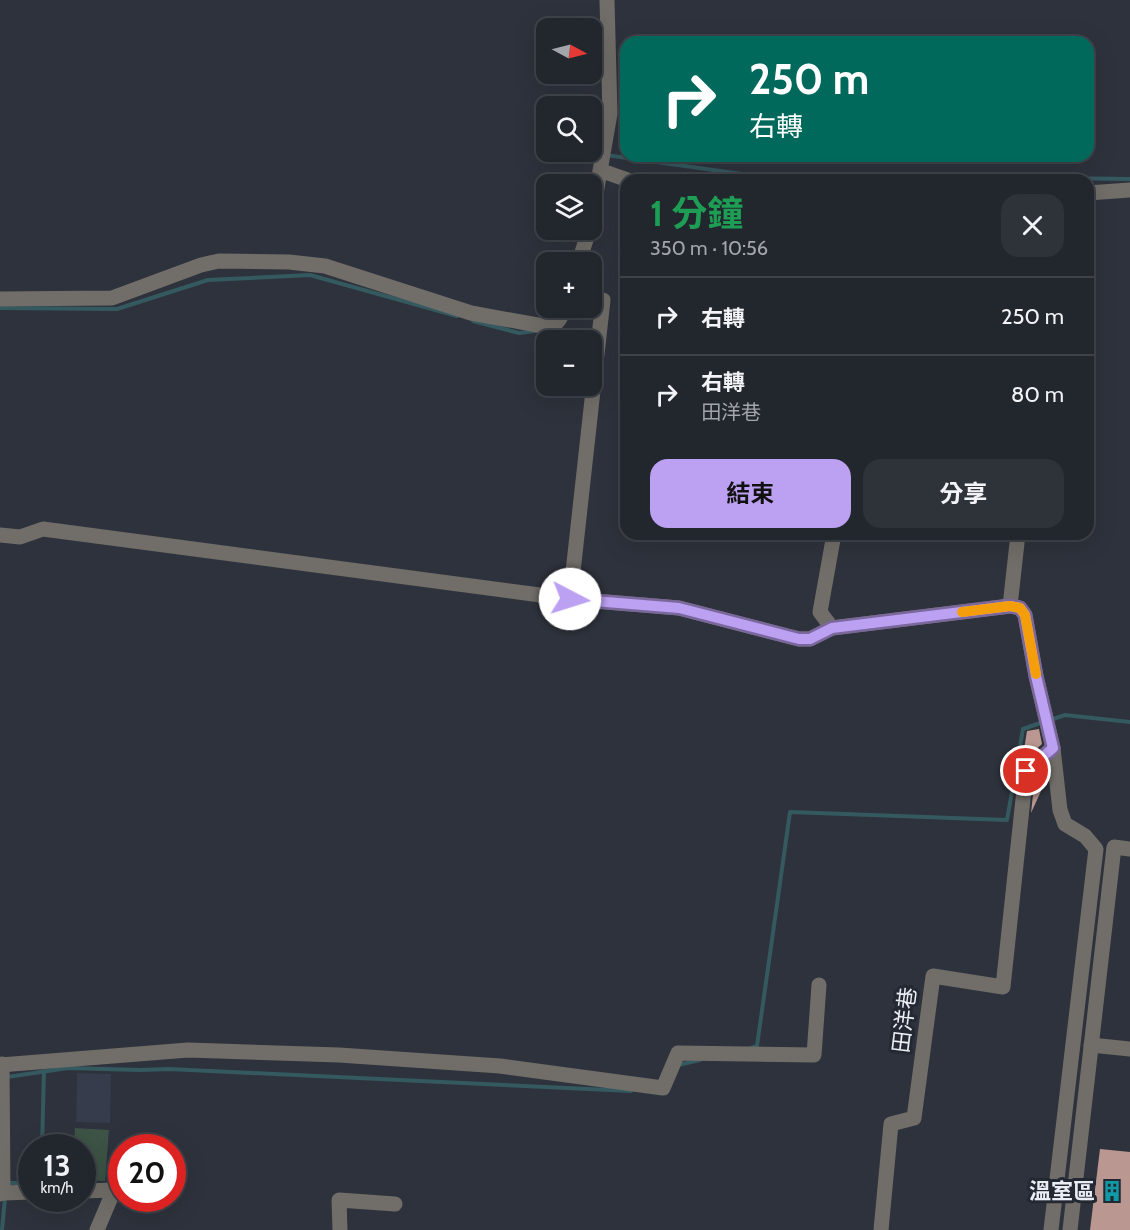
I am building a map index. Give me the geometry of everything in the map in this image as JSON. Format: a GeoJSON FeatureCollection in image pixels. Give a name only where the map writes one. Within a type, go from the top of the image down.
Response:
{"type":"FeatureCollection","features":[{"type":"Feature","properties":{"kind":"street"},"geometry":{"type":"LineString","coordinates":[[601,174],[610,114],[608,0]]}},
{"type":"Feature","properties":{"kind":"street"},"geometry":{"type":"LineString","coordinates":[[602,171],[620,177]]}},
{"type":"Feature","properties":{"kind":"street"},"geometry":{"type":"LineString","coordinates":[[1094,193],[1130,190]]}},
{"type":"Feature","properties":{"kind":"street"},"geometry":{"type":"LineString","coordinates":[[0,299],[112,298],[201,265],[219,261],[289,262],[325,266],[471,313],[543,326],[553,326],[561,318]]}},
{"type":"Feature","properties":{"kind":"street"},"geometry":{"type":"LineString","coordinates":[[570,599],[601,318]]}},
{"type":"Feature","properties":{"kind":"street"},"geometry":{"type":"LineString","coordinates":[[0,535],[20,537],[43,529],[570,599],[679,608],[799,639],[810,639],[832,628],[1010,606],[1020,608],[1025,615],[1036,676],[1053,748],[1060,810],[1065,824],[1085,836],[1096,849],[1051,1230]]}},
{"type":"Feature","properties":{"kind":"street"},"geometry":{"type":"LineString","coordinates":[[832,628],[820,612],[833,540]]}},
{"type":"Feature","properties":{"kind":"street"},"geometry":{"type":"LineString","coordinates":[[1010,606],[1017,540]]}},
{"type":"Feature","properties":{"kind":"street","name":"田洋巷"},"geometry":{"type":"LineString","coordinates":[[881,1230],[891,1124],[914,1118],[933,976],[1003,987],[1026,771],[1053,748]]}},
{"type":"Feature","properties":{"kind":"street"},"geometry":{"type":"LineString","coordinates":[[1070,1230],[1114,847],[1130,849]]}},
{"type":"Feature","properties":{"kind":"street"},"geometry":{"type":"LineString","coordinates":[[18,1193],[1,1194],[1,1065],[188,1050],[304,1054],[500,1066],[663,1088],[678,1053],[814,1055],[819,985]]}},
{"type":"Feature","properties":{"kind":"street"},"geometry":{"type":"LineString","coordinates":[[1091,1045],[1130,1050]]}},
{"type":"Feature","properties":{"kind":"street"},"geometry":{"type":"LineString","coordinates":[[340,1230],[339,1200],[395,1204]]}},
{"type":"Feature","properties":{"kind":"street"},"geometry":{"type":"LineString","coordinates":[[97,1230],[108,1204]]}},
{"type":"Feature","properties":{"kind":"shaded area"},"geometry":{"type":"Polygon","coordinates":[[[77,1073],[111,1074],[110,1123],[76,1122],[77,1073]]]}},
{"type":"Feature","properties":{"kind":"green space"},"geometry":{"type":"Polygon","coordinates":[[[75,1128],[109,1130],[105,1181],[96,1181],[96,1134],[75,1134],[75,1128]]]}},
{"type":"Feature","properties":{"kind":"building"},"geometry":{"type":"Polygon","coordinates":[[[1039,729],[1042,744],[1022,762],[1027,731],[1039,729]]]}},
{"type":"Feature","properties":{"kind":"building"},"geometry":{"type":"Polygon","coordinates":[[[1045,767],[1047,778],[1031,813],[1035,776],[1045,767]]]}},
{"type":"Feature","properties":{"kind":"building","name":"溫室區"},"geometry":{"type":"Polygon","coordinates":[[[1100,1149],[1130,1152],[1130,1230],[1090,1230],[1100,1149]]]}},
{"type":"Feature","properties":{"kind":"waterway"},"geometry":{"type":"LineString","coordinates":[[606,155],[620,157]]}},
{"type":"Feature","properties":{"kind":"waterway"},"geometry":{"type":"LineString","coordinates":[[656,162],[742,174]]}},
{"type":"Feature","properties":{"kind":"waterway"},"geometry":{"type":"LineString","coordinates":[[1094,179],[1130,179]]}},
{"type":"Feature","properties":{"kind":"waterway"},"geometry":{"type":"LineString","coordinates":[[0,308],[117,309],[208,280],[310,275],[457,316]]}},
{"type":"Feature","properties":{"kind":"waterway"},"geometry":{"type":"LineString","coordinates":[[473,321],[519,333],[535,331]]}},
{"type":"Feature","properties":{"kind":"waterway"},"geometry":{"type":"LineString","coordinates":[[1050,720],[1065,715],[1130,722]]}},
{"type":"Feature","properties":{"kind":"waterway"},"geometry":{"type":"LineString","coordinates":[[751,1048],[757,1046],[790,812],[1007,820],[1023,729],[1043,722]]}},
{"type":"Feature","properties":{"kind":"waterway"},"geometry":{"type":"LineString","coordinates":[[678,1065],[700,1060]]}},
{"type":"Feature","properties":{"kind":"waterway"},"geometry":{"type":"LineString","coordinates":[[7,1077],[68,1068],[169,1069],[631,1091]]}},
{"type":"Feature","properties":{"kind":"waterway"},"geometry":{"type":"LineString","coordinates":[[42,1134],[44,1071]]}},
{"type":"Feature","properties":{"kind":"waterway"},"geometry":{"type":"LineString","coordinates":[[7,1183],[18,1183]]}},
{"type":"Feature","properties":{"kind":"waterway"},"geometry":{"type":"LineString","coordinates":[[2,1230],[5,1198]]}},
{"type":"Feature","properties":{"kind":"slow traffic"},"geometry":{"type":"LineString","coordinates":[[962,612],[1010,606],[1020,608],[1025,615],[1036,674]]}},
{"type":"Feature","properties":{"kind":"place","name":"溫室區"},"geometry":{"type":"Point","coordinates":[1112,1191]}},
{"type":"Feature","properties":{"kind":"route"},"geometry":{"type":"LineString","coordinates":[[570,599],[679,608],[799,639],[810,639],[832,628],[1010,606],[1020,608],[1025,615],[1036,676],[1053,748],[1026,771]]}}]}
